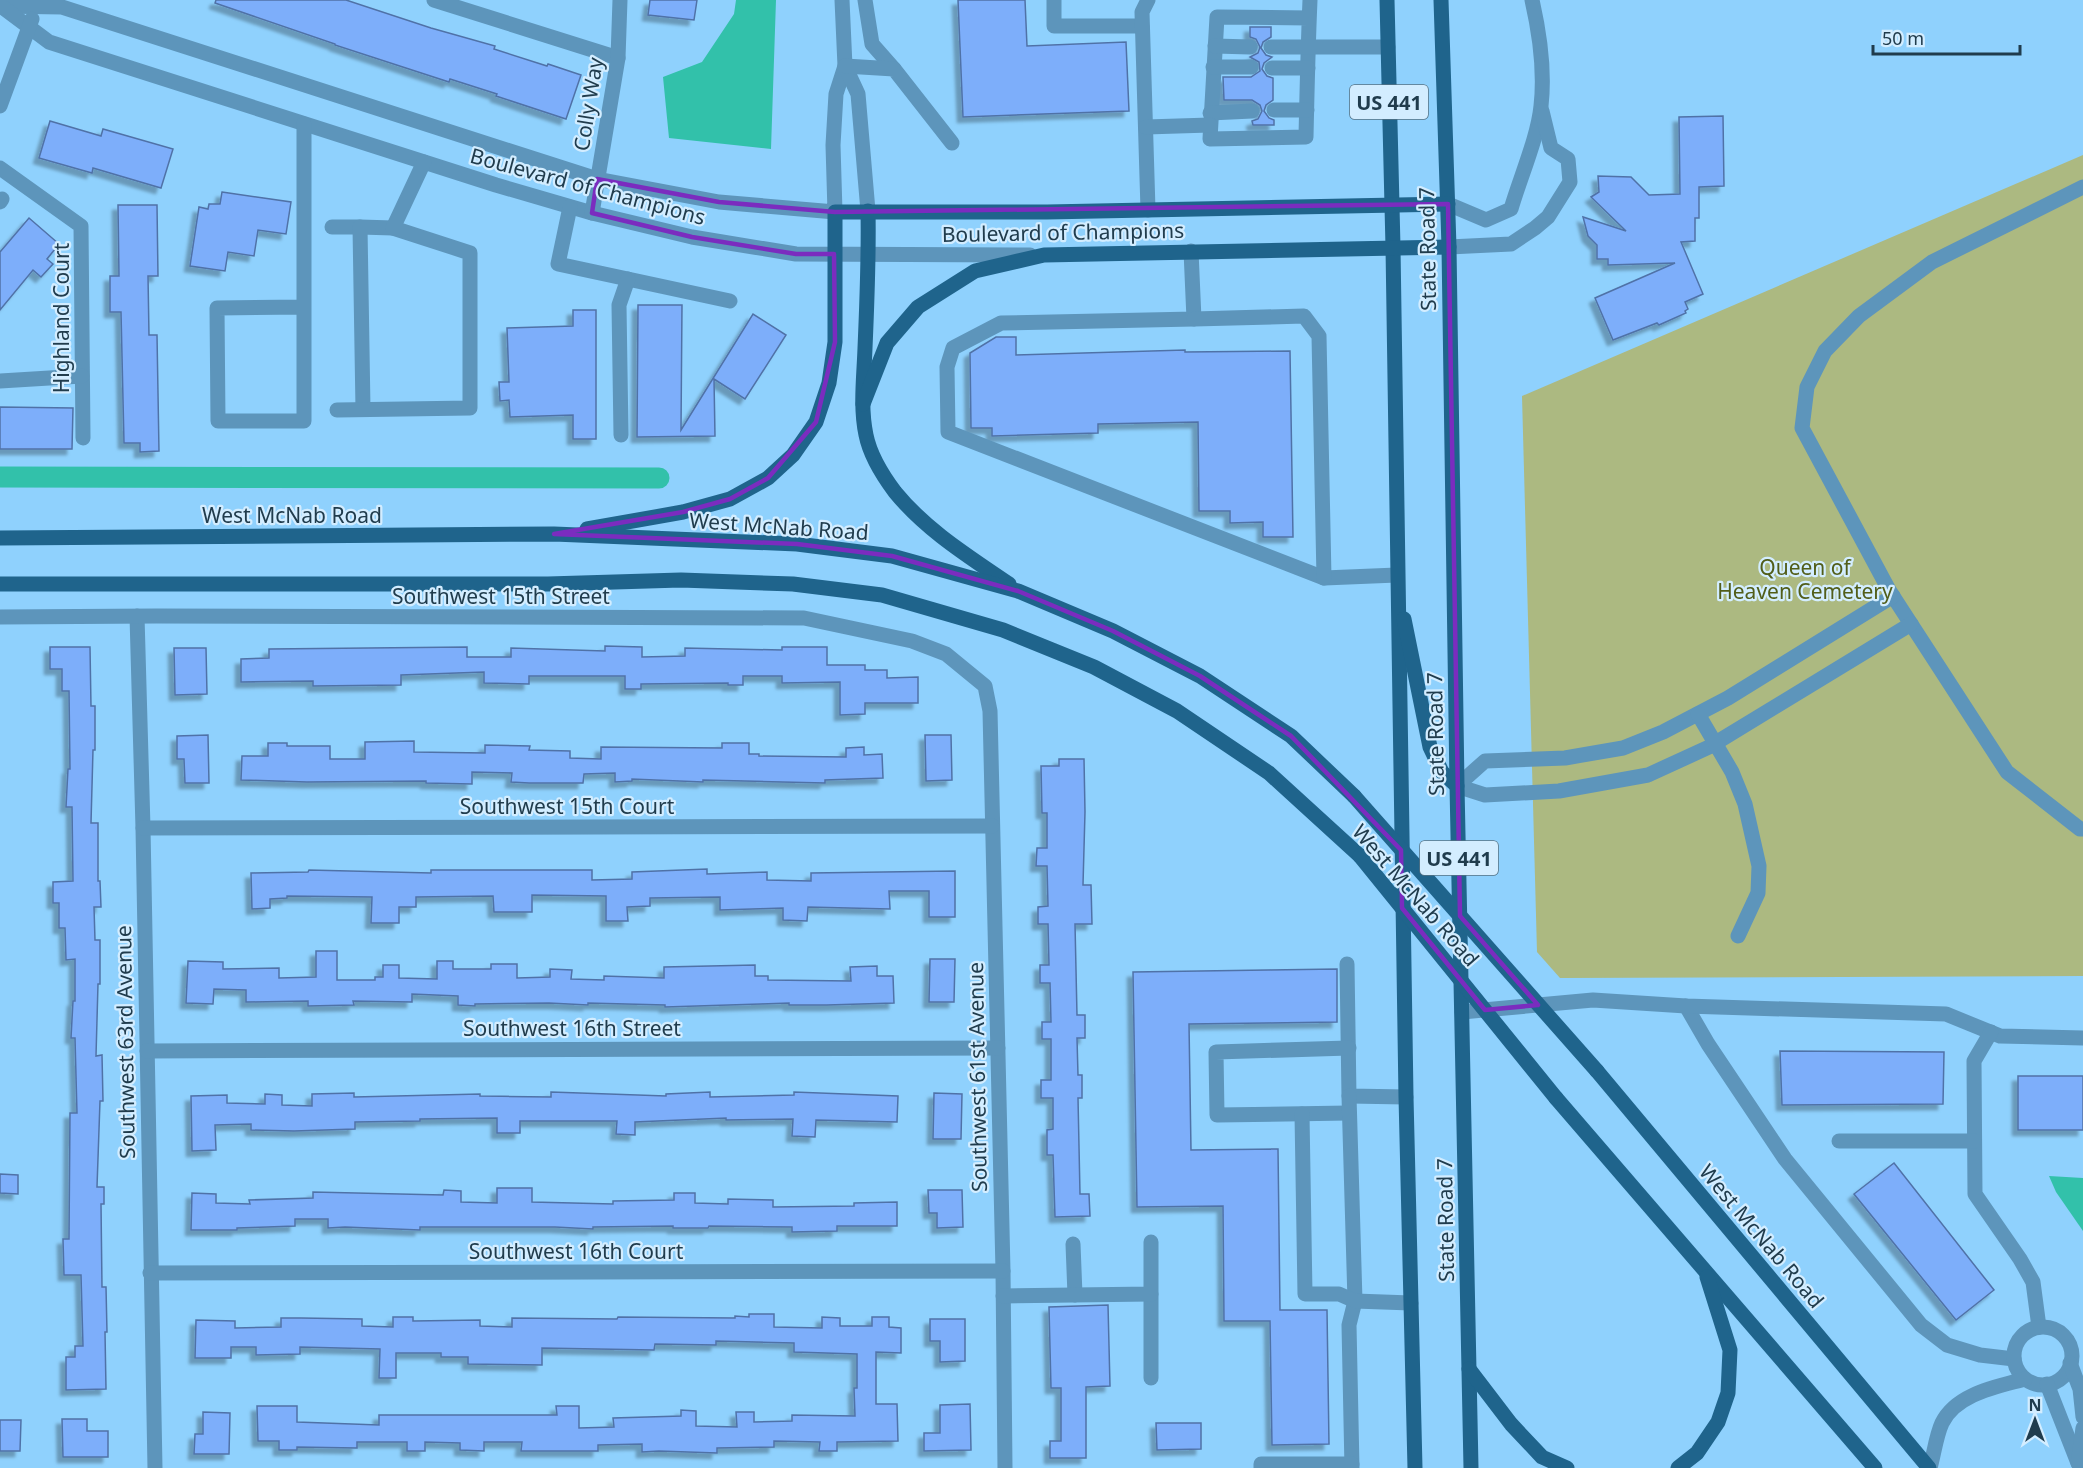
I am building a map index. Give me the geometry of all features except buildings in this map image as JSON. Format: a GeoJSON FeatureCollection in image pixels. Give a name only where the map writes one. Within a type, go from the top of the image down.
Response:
{"type":"FeatureCollection","features":[{"type":"Feature","properties":{"kind":"main road","name":"State Road 7"},"geometry":{"type":"LineString","coordinates":[[1387,0],[1406,1097],[1415,1468]]}},
{"type":"Feature","properties":{"kind":"main road","name":"State Road 7"},"geometry":{"type":"LineString","coordinates":[[1441,0],[1449,247],[1471,1468]]}},
{"type":"Feature","properties":{"kind":"main road","name":"Boulevard of Champions"},"geometry":{"type":"LineString","coordinates":[[834,212],[1148,210],[1448,204]]}},
{"type":"Feature","properties":{"kind":"main road"},"geometry":{"type":"LineString","coordinates":[[868,211],[869,254],[863,404],[866,436],[876,461],[894,491],[921,520],[948,542],[1018,591]]}},
{"type":"Feature","properties":{"kind":"main road"},"geometry":{"type":"LineString","coordinates":[[554,534],[683,513],[730,499],[768,478],[793,455],[816,422],[829,383],[835,342],[834,212]]}},
{"type":"Feature","properties":{"kind":"main road","name":"Boulevard of Champions"},"geometry":{"type":"LineString","coordinates":[[1044,255],[1449,247]]}},
{"type":"Feature","properties":{"kind":"main road"},"geometry":{"type":"LineString","coordinates":[[863,404],[886,343],[918,307],[944,288],[975,271],[1044,255]]}},
{"type":"Feature","properties":{"kind":"main road","name":"West McNab Road"},"geometry":{"type":"LineString","coordinates":[[0,538],[554,534],[797,544],[892,556],[1018,591],[1113,631],[1200,676],[1291,736],[1354,796],[1597,1071],[1929,1468]]}},
{"type":"Feature","properties":{"kind":"main road"},"geometry":{"type":"LineString","coordinates":[[1397,578],[1430,747],[1442,772],[1457,786]]}},
{"type":"Feature","properties":{"kind":"main road","name":"West McNab Road"},"geometry":{"type":"LineString","coordinates":[[0,584],[548,584],[681,580],[793,584],[882,595],[1003,630],[1094,667],[1177,711],[1269,773],[1360,856],[1556,1098],[1875,1468]]}},
{"type":"Feature","properties":{"kind":"main road"},"geometry":{"type":"LineString","coordinates":[[1678,1468],[1697,1454],[1718,1422],[1728,1393],[1730,1350],[1706,1271]]}},
{"type":"Feature","properties":{"kind":"main road"},"geometry":{"type":"LineString","coordinates":[[1469,1369],[1511,1424],[1542,1457],[1567,1468]]}},
{"type":"Feature","properties":{"kind":"street"},"geometry":{"type":"LineString","coordinates":[[434,0],[618,58]]}},
{"type":"Feature","properties":{"kind":"street","name":"Colly Way"},"geometry":{"type":"LineString","coordinates":[[592,213],[618,58],[620,0]]}},
{"type":"Feature","properties":{"kind":"street"},"geometry":{"type":"LineString","coordinates":[[834,212],[833,145],[836,94],[845,66],[842,0]]}},
{"type":"Feature","properties":{"kind":"street"},"geometry":{"type":"LineString","coordinates":[[865,0],[872,44],[952,143]]}},
{"type":"Feature","properties":{"kind":"street"},"geometry":{"type":"LineString","coordinates":[[1054,0],[1054,26],[1142,26]]}},
{"type":"Feature","properties":{"kind":"street"},"geometry":{"type":"LineString","coordinates":[[1148,0],[1142,12],[1148,210]]}},
{"type":"Feature","properties":{"kind":"street"},"geometry":{"type":"LineString","coordinates":[[1309,18],[1217,17],[1210,139],[1306,137],[1310,0]]}},
{"type":"Feature","properties":{"kind":"street"},"geometry":{"type":"LineString","coordinates":[[1448,204],[1486,220],[1511,209],[1541,107],[1541,48],[1532,0]]}},
{"type":"Feature","properties":{"kind":"street"},"geometry":{"type":"LineString","coordinates":[[0,106],[38,3]]}},
{"type":"Feature","properties":{"kind":"street","name":"Boulevard of Champions"},"geometry":{"type":"LineString","coordinates":[[1,5],[38,3],[62,7],[597,179],[719,202],[834,212]]}},
{"type":"Feature","properties":{"kind":"street","name":"Boulevard of Champions"},"geometry":{"type":"LineString","coordinates":[[1,5],[50,42],[570,207],[692,237],[796,254],[1044,255]]}},
{"type":"Feature","properties":{"kind":"street"},"geometry":{"type":"LineString","coordinates":[[1215,46],[1250,47]]}},
{"type":"Feature","properties":{"kind":"street"},"geometry":{"type":"LineString","coordinates":[[1271,47],[1388,47]]}},
{"type":"Feature","properties":{"kind":"street"},"geometry":{"type":"LineString","coordinates":[[845,66],[894,69]]}},
{"type":"Feature","properties":{"kind":"street"},"geometry":{"type":"LineString","coordinates":[[845,66],[858,94],[868,211]]}},
{"type":"Feature","properties":{"kind":"street"},"geometry":{"type":"LineString","coordinates":[[1213,68],[1251,68]]}},
{"type":"Feature","properties":{"kind":"street"},"geometry":{"type":"LineString","coordinates":[[1272,68],[1308,68]]}},
{"type":"Feature","properties":{"kind":"street"},"geometry":{"type":"LineString","coordinates":[[1449,247],[1511,244],[1548,217],[1570,182],[1568,159],[1551,147],[1541,107]]}},
{"type":"Feature","properties":{"kind":"street"},"geometry":{"type":"LineString","coordinates":[[1274,110],[1307,110]]}},
{"type":"Feature","properties":{"kind":"street"},"geometry":{"type":"LineString","coordinates":[[1146,127],[1252,111]]}},
{"type":"Feature","properties":{"kind":"street"},"geometry":{"type":"LineString","coordinates":[[304,124],[304,307],[304,421],[218,421],[217,308],[304,307]]}},
{"type":"Feature","properties":{"kind":"street"},"geometry":{"type":"LineString","coordinates":[[393,228],[424,162]]}},
{"type":"Feature","properties":{"kind":"street","name":"Highland Court"},"geometry":{"type":"LineString","coordinates":[[0,168],[81,226],[83,438]]}},
{"type":"Feature","properties":{"kind":"street"},"geometry":{"type":"LineString","coordinates":[[2083,187],[1932,262],[1858,316],[1825,351],[1807,387],[1802,428],[1893,596],[2007,772],[2080,829],[2083,829]]}},
{"type":"Feature","properties":{"kind":"street"},"geometry":{"type":"LineString","coordinates":[[570,207],[558,264],[730,301]]}},
{"type":"Feature","properties":{"kind":"street"},"geometry":{"type":"LineString","coordinates":[[332,227],[393,228],[470,253],[470,408],[337,410]]}},
{"type":"Feature","properties":{"kind":"street"},"geometry":{"type":"LineString","coordinates":[[360,227],[363,409]]}},
{"type":"Feature","properties":{"kind":"street"},"geometry":{"type":"LineString","coordinates":[[1191,251],[1194,319]]}},
{"type":"Feature","properties":{"kind":"street"},"geometry":{"type":"LineString","coordinates":[[621,435],[619,305],[627,279]]}},
{"type":"Feature","properties":{"kind":"street"},"geometry":{"type":"LineString","coordinates":[[1324,578],[1319,336],[1304,316],[1001,323],[953,348],[946,367],[948,432],[1324,578],[1397,578]]}},
{"type":"Feature","properties":{"kind":"street"},"geometry":{"type":"LineString","coordinates":[[0,381],[82,376]]}},
{"type":"Feature","properties":{"kind":"street"},"geometry":{"type":"LineString","coordinates":[[1457,786],[1485,761],[1565,758],[1623,748],[1663,732],[1728,698],[1893,596]]}},
{"type":"Feature","properties":{"kind":"street","name":"Southwest 63rd Avenue"},"geometry":{"type":"LineString","coordinates":[[136,616],[143,828],[155,1468]]}},
{"type":"Feature","properties":{"kind":"street","name":"Southwest 15th Street"},"geometry":{"type":"LineString","coordinates":[[0,617],[804,618],[912,640],[946,654],[985,686]]}},
{"type":"Feature","properties":{"kind":"street"},"geometry":{"type":"LineString","coordinates":[[1457,786],[1485,795],[1559,791],[1648,775],[1716,743],[1911,624]]}},
{"type":"Feature","properties":{"kind":"street","name":"Southwest 61st Avenue"},"geometry":{"type":"LineString","coordinates":[[985,686],[990,711],[1003,1271],[1005,1468]]}},
{"type":"Feature","properties":{"kind":"street"},"geometry":{"type":"LineString","coordinates":[[1698,714],[1732,772],[1745,804],[1758,866],[1758,893],[1738,936]]}},
{"type":"Feature","properties":{"kind":"street","name":"Southwest 15th Court"},"geometry":{"type":"LineString","coordinates":[[143,828],[992,826]]}},
{"type":"Feature","properties":{"kind":"street"},"geometry":{"type":"LineString","coordinates":[[1261,1468],[1261,1464],[1352,1466],[1349,1325],[1355,1301],[1347,964]]}},
{"type":"Feature","properties":{"kind":"street"},"geometry":{"type":"LineString","coordinates":[[1462,1012],[1593,1000],[1946,1014],[2000,1036],[2083,1038]]}},
{"type":"Feature","properties":{"kind":"street"},"geometry":{"type":"LineString","coordinates":[[1686,1005],[1708,1044],[1785,1158],[1921,1325],[1947,1345],[1980,1355],[2014,1359]]}},
{"type":"Feature","properties":{"kind":"street"},"geometry":{"type":"LineString","coordinates":[[1991,1032],[1974,1061],[1975,1194],[2020,1259],[2033,1282],[2039,1327]]}},
{"type":"Feature","properties":{"kind":"street","name":"Southwest 16th Street"},"geometry":{"type":"LineString","coordinates":[[147,1051],[998,1048]]}},
{"type":"Feature","properties":{"kind":"street"},"geometry":{"type":"LineString","coordinates":[[1349,1048],[1216,1052],[1217,1115],[1349,1113]]}},
{"type":"Feature","properties":{"kind":"street"},"geometry":{"type":"LineString","coordinates":[[1349,1096],[1406,1097]]}},
{"type":"Feature","properties":{"kind":"street"},"geometry":{"type":"LineString","coordinates":[[1302,1114],[1305,1294],[1339,1294],[1355,1301],[1412,1303]]}},
{"type":"Feature","properties":{"kind":"street"},"geometry":{"type":"LineString","coordinates":[[1839,1141],[1974,1141]]}},
{"type":"Feature","properties":{"kind":"street"},"geometry":{"type":"LineString","coordinates":[[1151,1242],[1152,1378]]}},
{"type":"Feature","properties":{"kind":"street"},"geometry":{"type":"LineString","coordinates":[[1072,1244],[1076,1295]]}},
{"type":"Feature","properties":{"kind":"street","name":"Southwest 16th Court"},"geometry":{"type":"LineString","coordinates":[[150,1273],[1003,1271]]}},
{"type":"Feature","properties":{"kind":"street"},"geometry":{"type":"LineString","coordinates":[[1003,1296],[1151,1294]]}},
{"type":"Feature","properties":{"kind":"street"},"geometry":{"type":"LineString","coordinates":[[2025,1379],[2016,1367],[2014,1359],[2017,1342],[2030,1330],[2039,1327],[2057,1331],[2069,1345],[2070,1363],[2080,1389],[2083,1417]]}},
{"type":"Feature","properties":{"kind":"street"},"geometry":{"type":"LineString","coordinates":[[2070,1363],[2062,1377],[2046,1384],[2080,1465]]}},
{"type":"Feature","properties":{"kind":"street","name":"West McNab Road"},"geometry":{"type":"LineString","coordinates":[[1929,1468],[1942,1424],[1953,1407],[1987,1390],[2025,1379],[2032,1383],[2046,1384]]}},
{"type":"Feature","properties":{"kind":"street"},"geometry":{"type":"LineString","coordinates":[[2080,1465],[2083,1428]]}},
{"type":"Feature","properties":{"kind":"highlighted area"},"geometry":{"type":"Polygon","coordinates":[[[597,179],[719,202],[835,212],[1448,204],[1460,916],[1538,1005],[1485,1010],[1402,908],[1401,850],[1291,736],[1200,676],[1113,631],[1018,591],[892,556],[797,544],[554,534],[683,512],[730,499],[768,478],[816,422],[835,342],[834,254],[796,254],[692,237],[592,213],[597,179]]]}},
{"type":"Feature","properties":{"kind":"green space","name":"Queen of Heaven Cemetery"},"geometry":{"type":"Polygon","coordinates":[[[2083,155],[2083,976],[1560,978],[1537,952],[1522,396],[2083,155]]]}},
{"type":"Feature","properties":{"kind":"shaded area"},"geometry":{"type":"Polygon","coordinates":[[[736,0],[776,0],[771,149],[669,138],[663,77],[702,62],[734,14],[736,0]]]}},
{"type":"Feature","properties":{"kind":"shaded area"},"geometry":{"type":"Polygon","coordinates":[[[2049,1176],[2083,1178],[2083,1231],[2056,1192],[2049,1176]]]}},
{"type":"Feature","properties":{"kind":"waterway"},"geometry":{"type":"LineString","coordinates":[[0,477],[659,478]]}}]}
